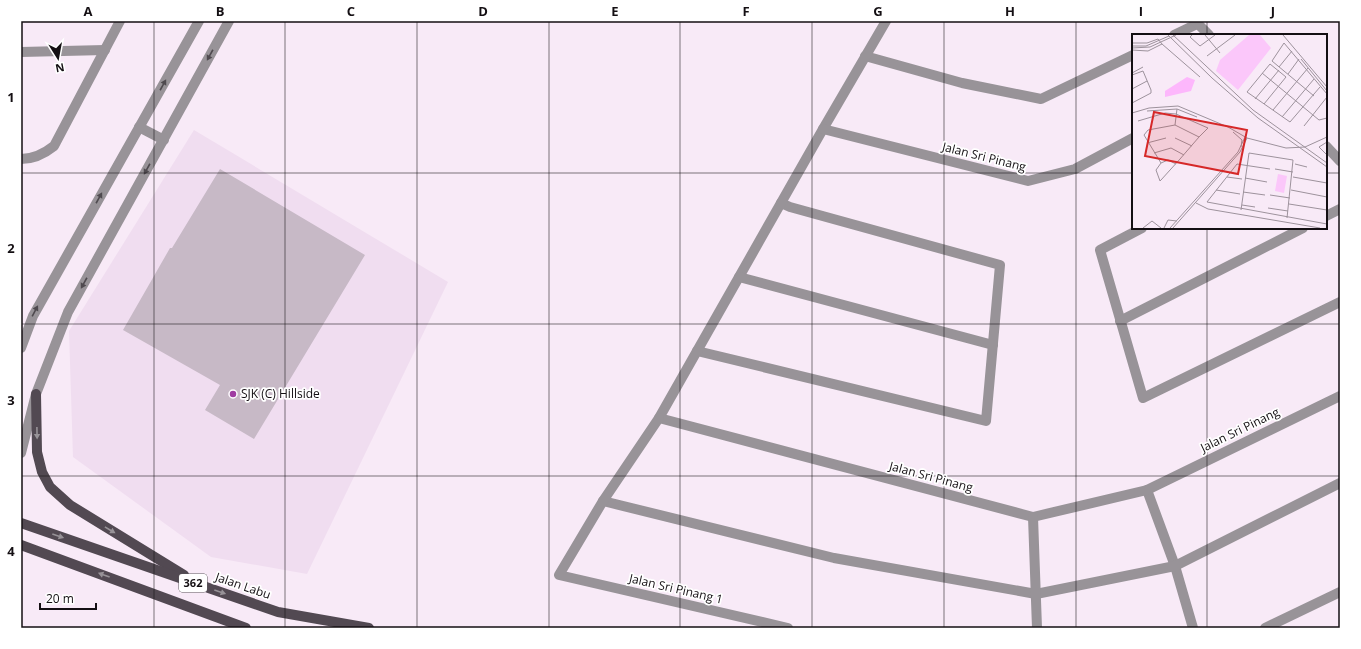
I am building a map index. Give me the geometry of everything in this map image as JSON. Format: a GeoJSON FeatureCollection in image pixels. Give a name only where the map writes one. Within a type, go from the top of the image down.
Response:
{"type":"FeatureCollection","features":[{"type":"Feature","properties":{"kind":"main road"},"geometry":{"type":"LineString","coordinates":[[36,394],[37,452],[42,472],[50,487],[70,505],[202,586]]}},
{"type":"Feature","properties":{"kind":"main road","name":"Jalan Labu"},"geometry":{"type":"LineString","coordinates":[[21,523],[278,612],[369,628]]}},
{"type":"Feature","properties":{"kind":"main road","name":"362"},"geometry":{"type":"LineString","coordinates":[[21,545],[246,628]]}},
{"type":"Feature","properties":{"kind":"street"},"geometry":{"type":"LineString","coordinates":[[21,159],[37,156],[54,146],[120,21]]}},
{"type":"Feature","properties":{"kind":"street"},"geometry":{"type":"LineString","coordinates":[[21,348],[33,316],[199,21]]}},
{"type":"Feature","properties":{"kind":"street"},"geometry":{"type":"LineString","coordinates":[[21,453],[36,394],[68,312],[229,21]]}},
{"type":"Feature","properties":{"kind":"street"},"geometry":{"type":"LineString","coordinates":[[886,21],[659,418],[602,501],[834,558],[1036,594],[1175,566],[1340,483]]}},
{"type":"Feature","properties":{"kind":"street"},"geometry":{"type":"LineString","coordinates":[[1176,34],[1196,22],[1208,34]]}},
{"type":"Feature","properties":{"kind":"street"},"geometry":{"type":"LineString","coordinates":[[21,52],[105,50]]}},
{"type":"Feature","properties":{"kind":"street"},"geometry":{"type":"LineString","coordinates":[[865,56],[962,83],[1041,99],[1132,55]]}},
{"type":"Feature","properties":{"kind":"street"},"geometry":{"type":"LineString","coordinates":[[139,127],[164,140]]}},
{"type":"Feature","properties":{"kind":"street","name":"Jalan Sri Pinang"},"geometry":{"type":"LineString","coordinates":[[823,129],[1028,182],[1075,169],[1132,139]]}},
{"type":"Feature","properties":{"kind":"street"},"geometry":{"type":"LineString","coordinates":[[1327,147],[1340,161]]}},
{"type":"Feature","properties":{"kind":"street"},"geometry":{"type":"LineString","coordinates":[[697,351],[986,421],[1000,265],[790,207],[781,203]]}},
{"type":"Feature","properties":{"kind":"street"},"geometry":{"type":"LineString","coordinates":[[1327,216],[1340,209]]}},
{"type":"Feature","properties":{"kind":"street"},"geometry":{"type":"LineString","coordinates":[[1140,229],[1100,250],[1142,398],[1340,302]]}},
{"type":"Feature","properties":{"kind":"street"},"geometry":{"type":"LineString","coordinates":[[1120,321],[1301,229]]}},
{"type":"Feature","properties":{"kind":"street"},"geometry":{"type":"LineString","coordinates":[[740,277],[993,345]]}},
{"type":"Feature","properties":{"kind":"street","name":"Jalan Sri Pinang"},"geometry":{"type":"LineString","coordinates":[[659,418],[1033,517],[1147,490],[1340,396]]}},
{"type":"Feature","properties":{"kind":"street"},"geometry":{"type":"LineString","coordinates":[[1147,490],[1175,566],[1193,628]]}},
{"type":"Feature","properties":{"kind":"street","name":"Jalan Sri Pinang 1"},"geometry":{"type":"LineString","coordinates":[[602,501],[559,575],[788,628]]}},
{"type":"Feature","properties":{"kind":"street"},"geometry":{"type":"LineString","coordinates":[[1033,517],[1037,628]]}},
{"type":"Feature","properties":{"kind":"street"},"geometry":{"type":"LineString","coordinates":[[1265,628],[1340,592]]}},
{"type":"Feature","properties":{"kind":"shaded area","name":"SJK (C) Hillside"},"geometry":{"type":"Polygon","coordinates":[[[194,130],[448,282],[307,574],[211,557],[73,457],[69,331],[194,130]]]}},
{"type":"Feature","properties":{"kind":"building"},"geometry":{"type":"Polygon","coordinates":[[[220,169],[365,255],[254,439],[205,410],[220,385],[123,330],[170,248],[172,248],[220,169]]]}},
{"type":"Feature","properties":{"kind":"place","name":"SJK (C) Hillside"},"geometry":{"type":"Point","coordinates":[233,394]}}]}
